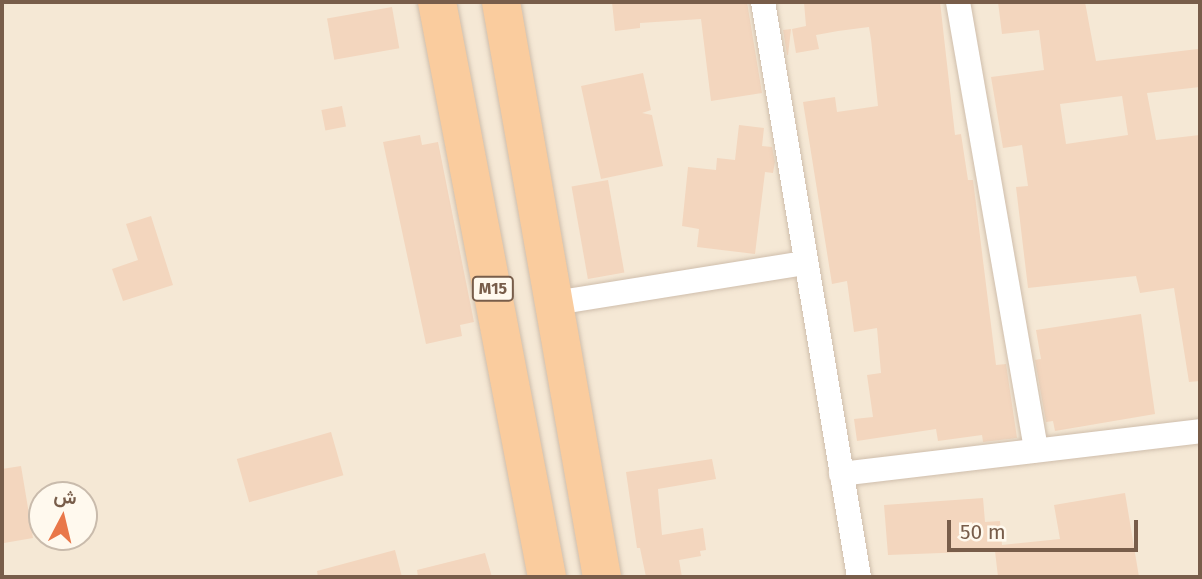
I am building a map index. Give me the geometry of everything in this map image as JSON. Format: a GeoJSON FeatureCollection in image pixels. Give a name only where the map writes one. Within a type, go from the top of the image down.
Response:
{"type":"FeatureCollection","features":[{"type":"Feature","properties":{"kind":"highway","name":"M15"},"geometry":{"type":"LineString","coordinates":[[436,2],[547,577]]}},
{"type":"Feature","properties":{"kind":"highway"},"geometry":{"type":"LineString","coordinates":[[501,2],[602,577]]}},
{"type":"Feature","properties":{"kind":"street"},"geometry":{"type":"LineString","coordinates":[[763,2],[859,577]]}},
{"type":"Feature","properties":{"kind":"street"},"geometry":{"type":"LineString","coordinates":[[958,2],[1035,450]]}},
{"type":"Feature","properties":{"kind":"street"},"geometry":{"type":"LineString","coordinates":[[555,303],[806,263]]}},
{"type":"Feature","properties":{"kind":"street"},"geometry":{"type":"LineString","coordinates":[[841,474],[1200,430]]}},
{"type":"Feature","properties":{"kind":"shaded area"},"geometry":{"type":"Polygon","coordinates":[[[2,2],[1200,2],[1200,577],[2,577],[2,2]]]}},
{"type":"Feature","properties":{"kind":"building"},"geometry":{"type":"Polygon","coordinates":[[[612,2],[747,2],[762,93],[711,101],[701,19],[640,23],[640,28],[615,31],[612,2]]]}},
{"type":"Feature","properties":{"kind":"building"},"geometry":{"type":"Polygon","coordinates":[[[804,2],[940,2],[955,135],[961,134],[968,180],[973,180],[996,365],[1006,364],[1017,438],[983,442],[982,435],[938,441],[936,429],[857,441],[854,419],[873,417],[867,375],[881,373],[877,328],[854,332],[847,281],[832,284],[803,102],[835,97],[837,112],[878,106],[871,39],[869,27],[816,35],[819,49],[796,53],[792,29],[806,26],[804,2]]]}},
{"type":"Feature","properties":{"kind":"building"},"geometry":{"type":"Polygon","coordinates":[[[998,2],[1085,2],[1096,61],[1198,49],[1200,87],[1147,93],[1156,140],[1200,135],[1200,381],[1189,382],[1174,288],[1140,293],[1136,276],[1028,288],[1016,187],[1028,186],[1022,145],[1003,148],[991,77],[1044,70],[1039,30],[1002,34],[998,2]],[[1122,96],[1060,104],[1066,144],[1128,135],[1122,96]]]}},
{"type":"Feature","properties":{"kind":"building"},"geometry":{"type":"Polygon","coordinates":[[[392,7],[399,48],[334,60],[327,18],[392,7]]]}},
{"type":"Feature","properties":{"kind":"building"},"geometry":{"type":"Polygon","coordinates":[[[791,29],[788,55],[787,55],[783,30],[791,29]]]}},
{"type":"Feature","properties":{"kind":"building"},"geometry":{"type":"Polygon","coordinates":[[[643,73],[651,110],[642,113],[652,115],[663,166],[601,179],[581,86],[643,73]]]}},
{"type":"Feature","properties":{"kind":"building"},"geometry":{"type":"Polygon","coordinates":[[[342,106],[346,127],[325,131],[321,110],[342,106]]]}},
{"type":"Feature","properties":{"kind":"building"},"geometry":{"type":"Polygon","coordinates":[[[739,125],[764,128],[762,146],[772,147],[775,162],[773,173],[765,172],[755,254],[697,247],[699,229],[682,226],[688,167],[716,170],[717,158],[735,160],[739,125]]]}},
{"type":"Feature","properties":{"kind":"building"},"geometry":{"type":"Polygon","coordinates":[[[420,135],[422,145],[438,142],[474,322],[460,325],[462,336],[426,344],[383,142],[420,135]]]}},
{"type":"Feature","properties":{"kind":"building"},"geometry":{"type":"Polygon","coordinates":[[[608,180],[624,273],[588,279],[572,186],[608,180]]]}},
{"type":"Feature","properties":{"kind":"building"},"geometry":{"type":"Polygon","coordinates":[[[151,216],[173,285],[123,301],[112,269],[138,260],[126,224],[151,216]]]}},
{"type":"Feature","properties":{"kind":"building"},"geometry":{"type":"Polygon","coordinates":[[[1141,314],[1155,414],[1055,431],[1053,421],[1046,422],[1035,360],[1041,359],[1036,330],[1141,314]]]}},
{"type":"Feature","properties":{"kind":"building"},"geometry":{"type":"Polygon","coordinates":[[[331,432],[343,475],[249,502],[237,459],[331,432]]]}},
{"type":"Feature","properties":{"kind":"building"},"geometry":{"type":"Polygon","coordinates":[[[712,459],[716,479],[658,489],[662,535],[703,528],[706,550],[700,551],[701,556],[679,560],[682,577],[646,577],[640,548],[637,548],[626,472],[712,459]]]}},
{"type":"Feature","properties":{"kind":"building"},"geometry":{"type":"Polygon","coordinates":[[[21,466],[28,508],[28,539],[4,543],[2,469],[21,466]]]}},
{"type":"Feature","properties":{"kind":"building"},"geometry":{"type":"Polygon","coordinates":[[[1125,493],[1139,577],[998,577],[995,551],[888,555],[884,505],[983,498],[985,522],[1000,521],[1002,545],[1060,539],[1054,505],[1125,493]]]}},
{"type":"Feature","properties":{"kind":"building"},"geometry":{"type":"Polygon","coordinates":[[[395,550],[402,577],[318,577],[317,571],[395,550]]]}},
{"type":"Feature","properties":{"kind":"building"},"geometry":{"type":"Polygon","coordinates":[[[485,553],[492,577],[418,577],[417,570],[485,553]]]}}]}
